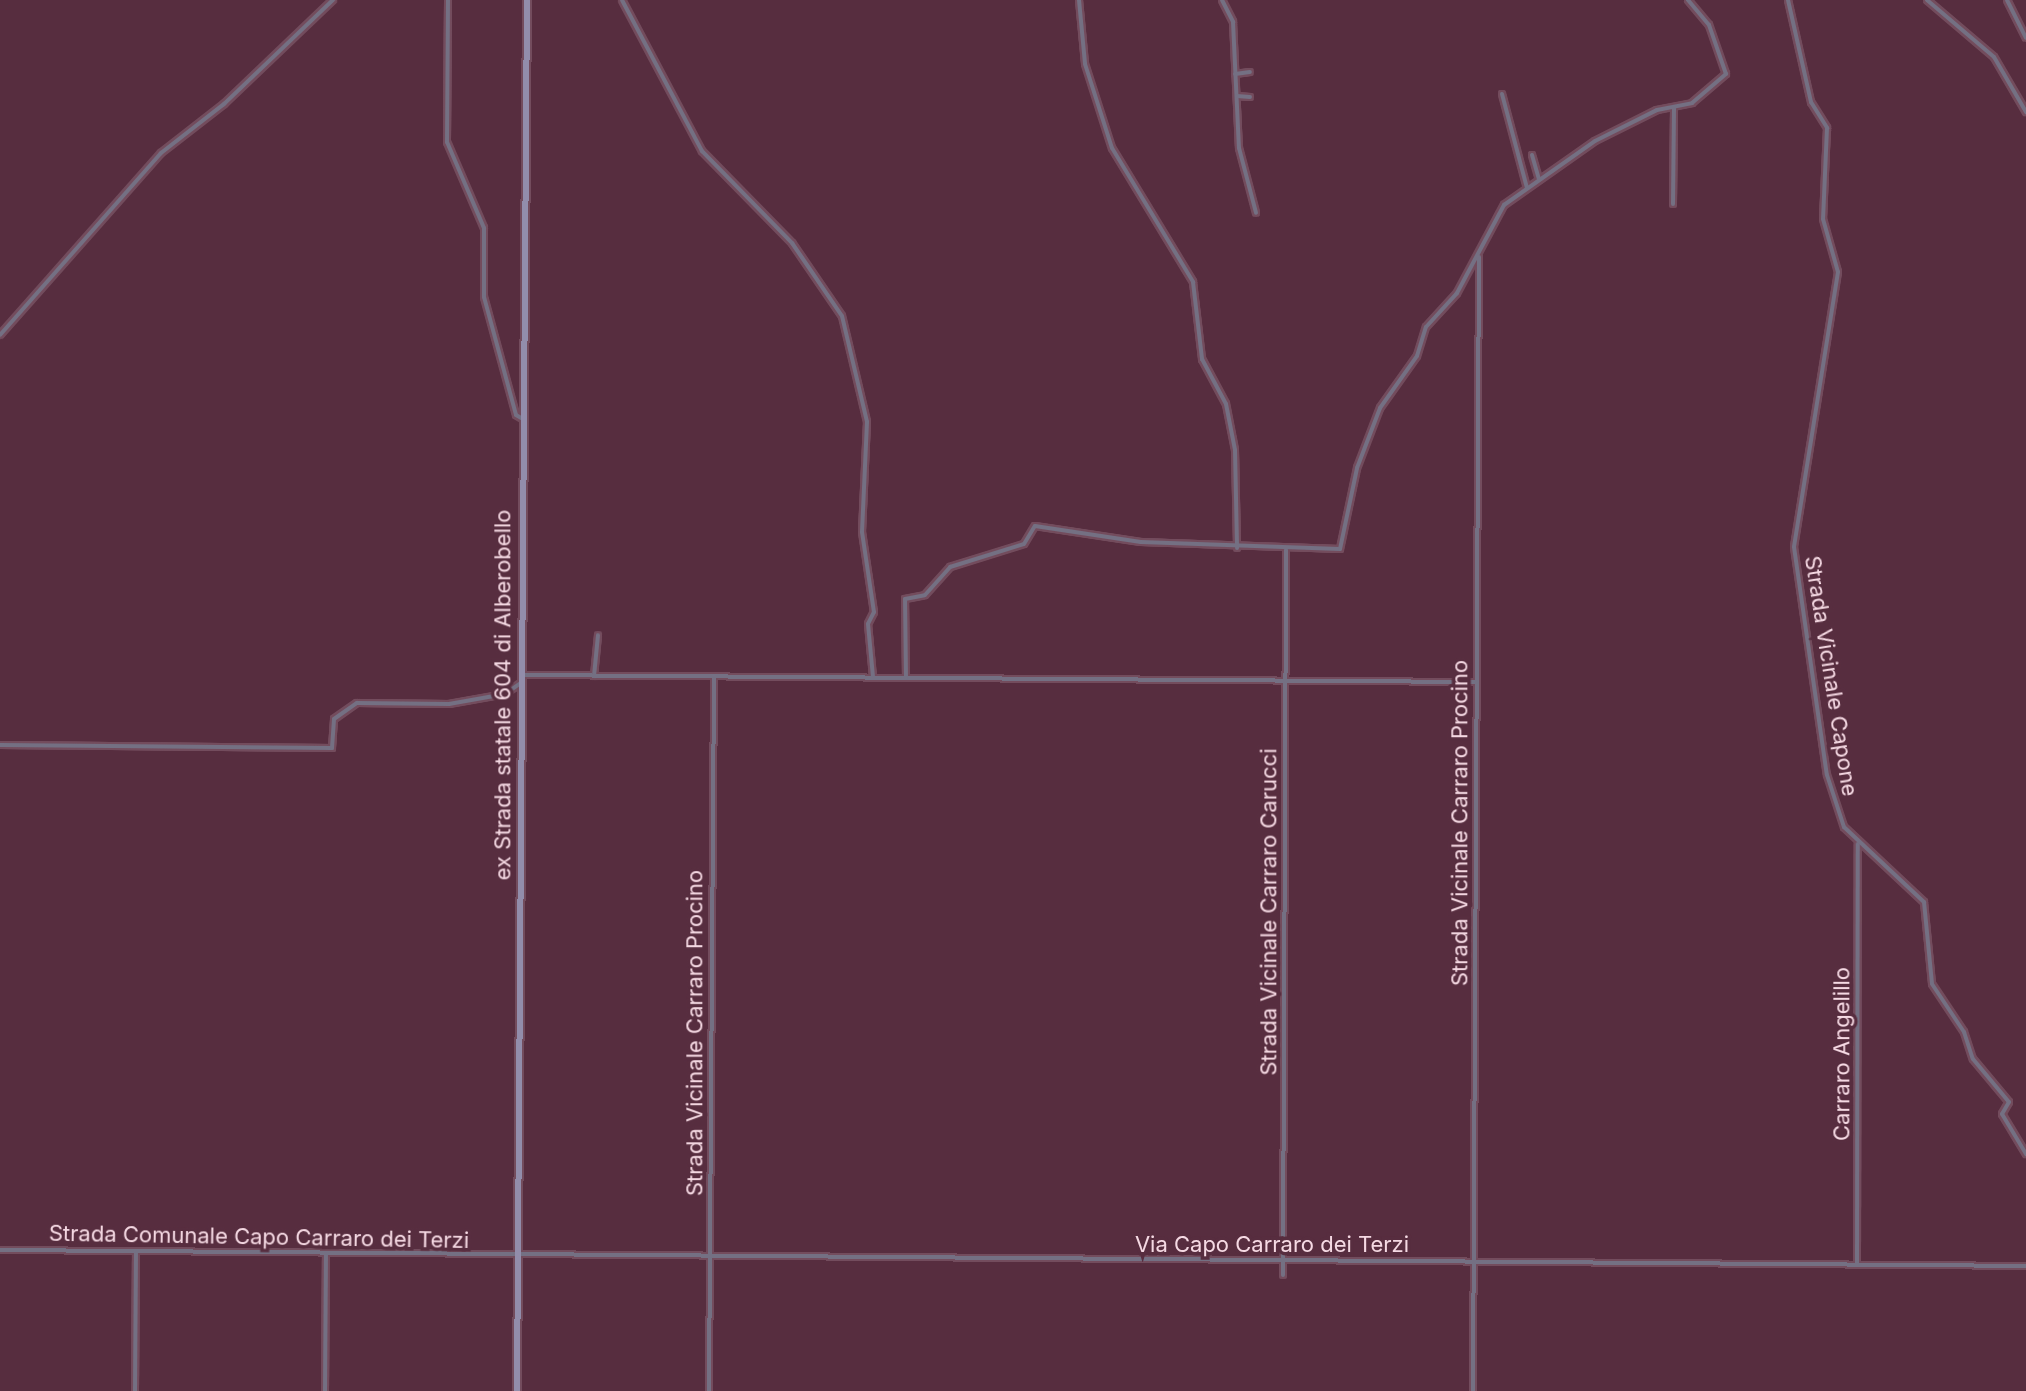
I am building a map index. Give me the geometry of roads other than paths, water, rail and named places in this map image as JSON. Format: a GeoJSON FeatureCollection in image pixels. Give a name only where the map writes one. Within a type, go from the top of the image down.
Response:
{"type":"FeatureCollection","features":[{"type":"Feature","properties":{"kind":"main road","name":"ex Strada statale 604 di Alberobello"},"geometry":{"type":"LineString","coordinates":[[517,1391],[527,0]]}},
{"type":"Feature","properties":{"kind":"street"},"geometry":{"type":"LineString","coordinates":[[0,335],[161,153],[333,0]]}},
{"type":"Feature","properties":{"kind":"street"},"geometry":{"type":"LineString","coordinates":[[448,0],[447,142],[484,228],[484,297],[516,415],[523,419]]}},
{"type":"Feature","properties":{"kind":"street"},"geometry":{"type":"LineString","coordinates":[[622,0],[702,151],[792,243],[842,316],[866,409],[862,532],[874,612],[868,624],[873,677]]}},
{"type":"Feature","properties":{"kind":"street"},"geometry":{"type":"LineString","coordinates":[[1079,0],[1085,64],[1113,152],[1193,282],[1202,359],[1226,404],[1235,450],[1237,548]]}},
{"type":"Feature","properties":{"kind":"street"},"geometry":{"type":"LineString","coordinates":[[1222,0],[1233,22],[1240,154],[1256,213]]}},
{"type":"Feature","properties":{"kind":"street"},"geometry":{"type":"LineString","coordinates":[[906,678],[905,599],[925,595],[950,567],[1024,544],[1035,526],[1237,548],[1340,549],[1357,468],[1380,408],[1479,254],[1499,211],[1595,141],[1697,100],[1726,74],[1709,25],[1688,0]]}},
{"type":"Feature","properties":{"kind":"street","name":"Strada Vicinale Capone"},"geometry":{"type":"LineString","coordinates":[[1788,0],[1811,102],[1827,128],[1823,219],[1838,272],[1794,547],[1827,775],[1840,819],[1858,844],[1924,902],[1932,984],[1964,1032],[1973,1059],[2009,1102],[2002,1114],[2026,1154]]}},
{"type":"Feature","properties":{"kind":"street"},"geometry":{"type":"LineString","coordinates":[[1927,0],[1994,57],[2026,112]]}},
{"type":"Feature","properties":{"kind":"street"},"geometry":{"type":"LineString","coordinates":[[2007,0],[2026,38]]}},
{"type":"Feature","properties":{"kind":"street"},"geometry":{"type":"LineString","coordinates":[[1235,74],[1250,72]]}},
{"type":"Feature","properties":{"kind":"street"},"geometry":{"type":"LineString","coordinates":[[1502,94],[1527,188]]}},
{"type":"Feature","properties":{"kind":"street"},"geometry":{"type":"LineString","coordinates":[[1236,96],[1250,97]]}},
{"type":"Feature","properties":{"kind":"street"},"geometry":{"type":"LineString","coordinates":[[1673,204],[1674,107]]}},
{"type":"Feature","properties":{"kind":"street"},"geometry":{"type":"LineString","coordinates":[[1532,155],[1539,179]]}},
{"type":"Feature","properties":{"kind":"street","name":"Strada Vicinale Carraro Procino"},"geometry":{"type":"LineString","coordinates":[[1473,1391],[1479,254]]}},
{"type":"Feature","properties":{"kind":"street","name":"Strada Vicinale Carraro Carucci"},"geometry":{"type":"LineString","coordinates":[[1283,1275],[1286,550]]}},
{"type":"Feature","properties":{"kind":"street"},"geometry":{"type":"LineString","coordinates":[[594,676],[598,635]]}},
{"type":"Feature","properties":{"kind":"street"},"geometry":{"type":"LineString","coordinates":[[0,745],[332,748],[334,719],[357,703],[449,704],[505,694],[522,679],[714,676],[1477,682]]}},
{"type":"Feature","properties":{"kind":"street","name":"Strada Vicinale Carraro Procino"},"geometry":{"type":"LineString","coordinates":[[709,1391],[714,676]]}},
{"type":"Feature","properties":{"kind":"street","name":"Carraro Angelillo"},"geometry":{"type":"LineString","coordinates":[[1857,1265],[1858,844]]}},
{"type":"Feature","properties":{"kind":"street","name":"Strada Comunale Capo Carraro dei Terzi"},"geometry":{"type":"LineString","coordinates":[[0,1250],[518,1256]]}},
{"type":"Feature","properties":{"kind":"street"},"geometry":{"type":"LineString","coordinates":[[135,1391],[136,1252]]}},
{"type":"Feature","properties":{"kind":"street"},"geometry":{"type":"LineString","coordinates":[[325,1391],[326,1254]]}},
{"type":"Feature","properties":{"kind":"street","name":"Via Capo Carraro dei Terzi"},"geometry":{"type":"LineString","coordinates":[[518,1256],[2026,1266]]}}]}
